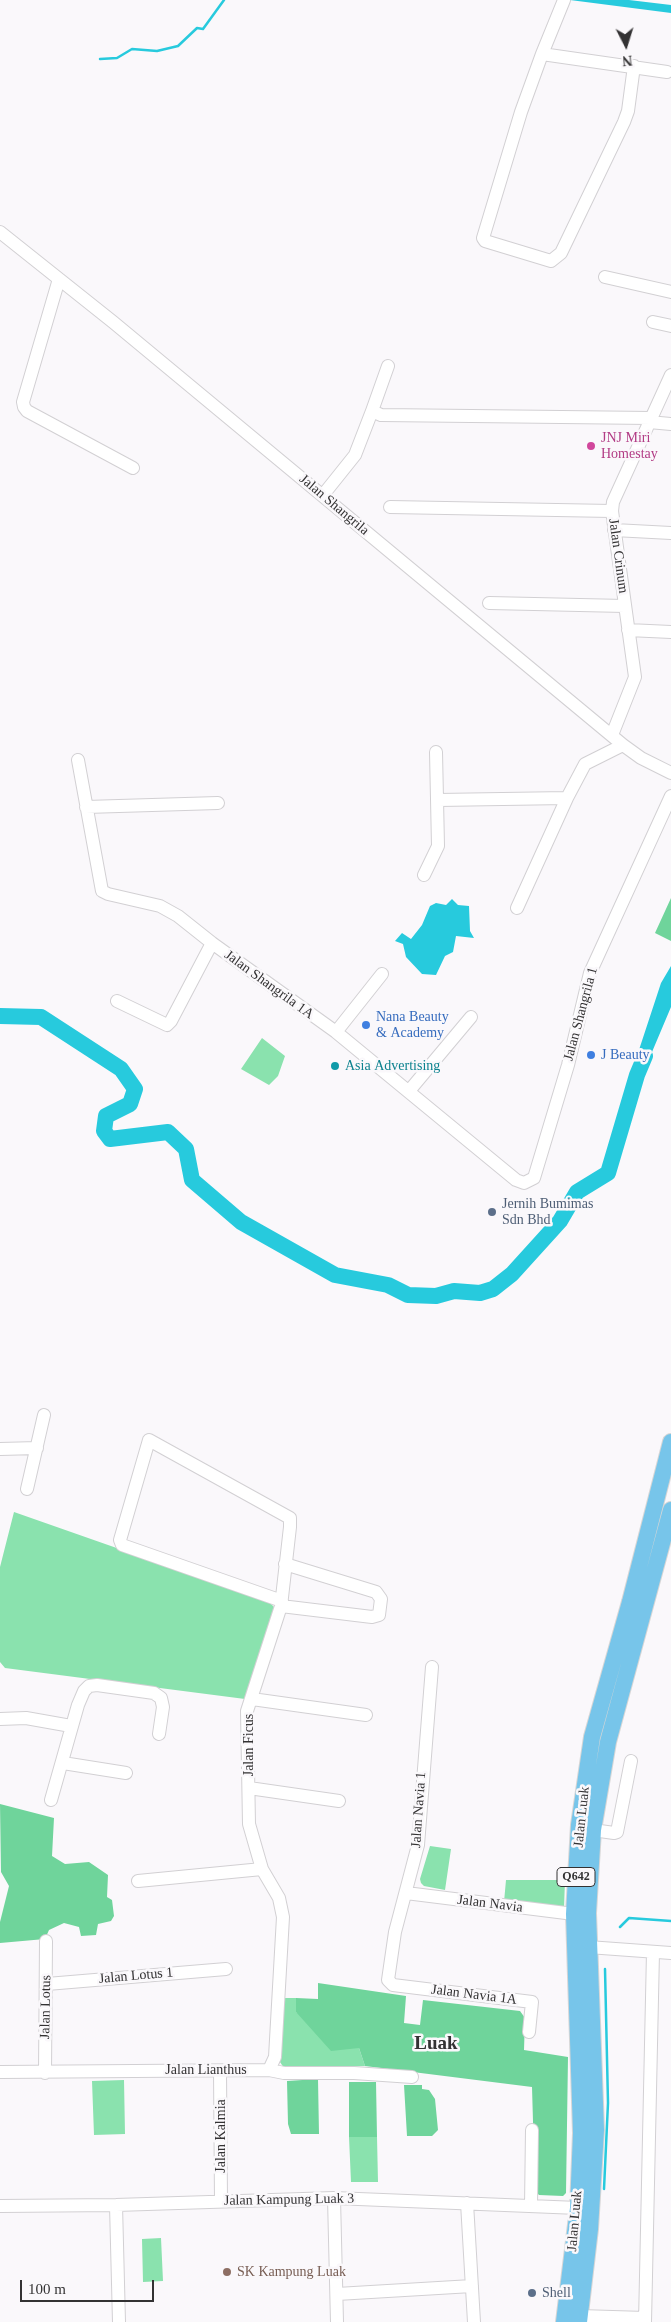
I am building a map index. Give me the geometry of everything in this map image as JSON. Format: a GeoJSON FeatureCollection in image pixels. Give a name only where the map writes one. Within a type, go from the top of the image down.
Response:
{"type":"FeatureCollection","features":[{"type":"Feature","properties":{"kind":"main road","name":"Jalan Luak"},"geometry":{"type":"LineString","coordinates":[[564,2322],[578,2208],[581,2133],[574,1914],[579,1825],[592,1737],[630,1602],[671,1442]]}},
{"type":"Feature","properties":{"kind":"main road","name":"Jalan Luak"},"geometry":{"type":"LineString","coordinates":[[580,2319],[590,2229],[596,2130],[588,1947],[593,1830],[608,1742],[671,1510]]}},
{"type":"Feature","properties":{"kind":"main road"},"geometry":{"type":"LineString","coordinates":[[630,1602],[635,1603],[640,1600],[662,1547]]}},
{"type":"Feature","properties":{"kind":"main road"},"geometry":{"type":"LineString","coordinates":[[609,1673],[627,1625],[633,1620],[642,1621]]}},
{"type":"Feature","properties":{"kind":"street"},"geometry":{"type":"LineString","coordinates":[[563,4],[542,54],[515,130],[483,238],[485,241],[551,260],[561,253],[624,122],[628,111],[634,66]]}},
{"type":"Feature","properties":{"kind":"street"},"geometry":{"type":"LineString","coordinates":[[542,54],[667,72]]}},
{"type":"Feature","properties":{"kind":"street","name":"Jalan Shangrila"},"geometry":{"type":"LineString","coordinates":[[0,232],[323,495],[623,745],[642,758],[671,773]]}},
{"type":"Feature","properties":{"kind":"street"},"geometry":{"type":"LineString","coordinates":[[605,277],[671,292]]}},
{"type":"Feature","properties":{"kind":"street"},"geometry":{"type":"LineString","coordinates":[[58,279],[23,402],[24,407],[27,412],[133,468]]}},
{"type":"Feature","properties":{"kind":"street"},"geometry":{"type":"LineString","coordinates":[[653,322],[671,326]]}},
{"type":"Feature","properties":{"kind":"street"},"geometry":{"type":"LineString","coordinates":[[323,495],[355,455],[388,366]]}},
{"type":"Feature","properties":{"kind":"street","name":"Jalan Crinum"},"geometry":{"type":"LineString","coordinates":[[612,734],[635,676],[614,530],[613,502],[671,375]]}},
{"type":"Feature","properties":{"kind":"street"},"geometry":{"type":"LineString","coordinates":[[372,411],[381,415],[650,420],[671,424]]}},
{"type":"Feature","properties":{"kind":"street"},"geometry":{"type":"LineString","coordinates":[[390,507],[612,511]]}},
{"type":"Feature","properties":{"kind":"street"},"geometry":{"type":"LineString","coordinates":[[614,530],[671,533]]}},
{"type":"Feature","properties":{"kind":"street"},"geometry":{"type":"LineString","coordinates":[[489,603],[625,606]]}},
{"type":"Feature","properties":{"kind":"street"},"geometry":{"type":"LineString","coordinates":[[628,630],[671,632]]}},
{"type":"Feature","properties":{"kind":"street"},"geometry":{"type":"LineString","coordinates":[[517,908],[567,798],[585,764],[623,745]]}},
{"type":"Feature","properties":{"kind":"street"},"geometry":{"type":"LineString","coordinates":[[424,875],[438,846],[436,752]]}},
{"type":"Feature","properties":{"kind":"street","name":"Jalan Shangrila 1A"},"geometry":{"type":"LineString","coordinates":[[78,760],[102,891],[160,906],[178,916],[212,943],[336,1032],[516,1180],[528,1182]]}},
{"type":"Feature","properties":{"kind":"street","name":"Jalan Shangrila 1"},"geometry":{"type":"LineString","coordinates":[[528,1182],[534,1178],[568,1065],[590,973],[671,796]]}},
{"type":"Feature","properties":{"kind":"street"},"geometry":{"type":"LineString","coordinates":[[438,800],[567,798]]}},
{"type":"Feature","properties":{"kind":"street"},"geometry":{"type":"LineString","coordinates":[[86,806],[218,803]]}},
{"type":"Feature","properties":{"kind":"street"},"geometry":{"type":"LineString","coordinates":[[117,1001],[167,1025],[172,1021],[212,943]]}},
{"type":"Feature","properties":{"kind":"street"},"geometry":{"type":"LineString","coordinates":[[336,1032],[382,974]]}},
{"type":"Feature","properties":{"kind":"street"},"geometry":{"type":"LineString","coordinates":[[409,1091],[471,1017]]}},
{"type":"Feature","properties":{"kind":"street"},"geometry":{"type":"LineString","coordinates":[[27,1489],[44,1415]]}},
{"type":"Feature","properties":{"kind":"street","name":"Jalan Ficus"},"geometry":{"type":"LineString","coordinates":[[268,2070],[275,2057],[283,1917],[279,1898],[262,1869],[249,1824],[247,1710],[281,1603],[290,1518],[149,1440],[120,1540],[122,1545],[125,1548],[281,1603]]}},
{"type":"Feature","properties":{"kind":"street"},"geometry":{"type":"LineString","coordinates":[[0,1449],[37,1448]]}},
{"type":"Feature","properties":{"kind":"street"},"geometry":{"type":"LineString","coordinates":[[281,1603],[372,1616],[378,1615],[382,1599],[376,1592],[285,1564]]}},
{"type":"Feature","properties":{"kind":"street","name":"Jalan Navia 1"},"geometry":{"type":"LineString","coordinates":[[388,1980],[395,1932],[418,1845],[432,1667]]}},
{"type":"Feature","properties":{"kind":"street"},"geometry":{"type":"LineString","coordinates":[[52,1800],[72,1726],[84,1691],[89,1686],[97,1685],[154,1693],[161,1698],[163,1707],[159,1734]]}},
{"type":"Feature","properties":{"kind":"street"},"geometry":{"type":"LineString","coordinates":[[252,1699],[366,1715]]}},
{"type":"Feature","properties":{"kind":"street"},"geometry":{"type":"LineString","coordinates":[[0,1719],[26,1718],[72,1726]]}},
{"type":"Feature","properties":{"kind":"street"},"geometry":{"type":"LineString","coordinates":[[593,1830],[617,1832],[631,1762]]}},
{"type":"Feature","properties":{"kind":"street"},"geometry":{"type":"LineString","coordinates":[[63,1763],[126,1773]]}},
{"type":"Feature","properties":{"kind":"street"},"geometry":{"type":"LineString","coordinates":[[248,1788],[339,1801]]}},
{"type":"Feature","properties":{"kind":"street"},"geometry":{"type":"LineString","coordinates":[[138,1881],[262,1869]]}},
{"type":"Feature","properties":{"kind":"street","name":"Jalan Navia"},"geometry":{"type":"LineString","coordinates":[[406,1893],[574,1914]]}},
{"type":"Feature","properties":{"kind":"street","name":"Jalan Lotus"},"geometry":{"type":"LineString","coordinates":[[45,2073],[46,1941]]}},
{"type":"Feature","properties":{"kind":"street"},"geometry":{"type":"LineString","coordinates":[[588,1947],[671,1953]]}},
{"type":"Feature","properties":{"kind":"street"},"geometry":{"type":"LineString","coordinates":[[580,2319],[645,2320],[653,1952]]}},
{"type":"Feature","properties":{"kind":"street","name":"Jalan Lotus 1"},"geometry":{"type":"LineString","coordinates":[[47,1984],[226,1969]]}},
{"type":"Feature","properties":{"kind":"street","name":"Jalan Navia 1A"},"geometry":{"type":"LineString","coordinates":[[388,1980],[393,1985],[532,2002],[529,2032]]}},
{"type":"Feature","properties":{"kind":"street","name":"Jalan Lianthus"},"geometry":{"type":"LineString","coordinates":[[0,2072],[45,2073],[182,2069],[268,2070],[284,2073],[412,2077]]}},
{"type":"Feature","properties":{"kind":"street","name":"Jalan Kalmia"},"geometry":{"type":"LineString","coordinates":[[220,2070],[221,2200]]}},
{"type":"Feature","properties":{"kind":"street"},"geometry":{"type":"LineString","coordinates":[[531,2206],[532,2130]]}},
{"type":"Feature","properties":{"kind":"street"},"geometry":{"type":"LineString","coordinates":[[334,2198],[337,2322]]}},
{"type":"Feature","properties":{"kind":"street","name":"Jalan Kampung Luak 3"},"geometry":{"type":"LineString","coordinates":[[0,2206],[116,2205],[221,2200],[334,2198],[578,2208]]}},
{"type":"Feature","properties":{"kind":"street"},"geometry":{"type":"LineString","coordinates":[[467,2203],[474,2322]]}},
{"type":"Feature","properties":{"kind":"street"},"geometry":{"type":"LineString","coordinates":[[116,2205],[118,2322]]}},
{"type":"Feature","properties":{"kind":"street"},"geometry":{"type":"LineString","coordinates":[[337,2294],[472,2286]]}},
{"type":"Feature","properties":{"kind":"green space"},"geometry":{"type":"Polygon","coordinates":[[[671,898],[671,941],[655,933],[671,898]]]}},
{"type":"Feature","properties":{"kind":"green space"},"geometry":{"type":"Polygon","coordinates":[[[262,1038],[285,1056],[278,1076],[269,1085],[241,1069],[262,1038]]]}},
{"type":"Feature","properties":{"kind":"green space"},"geometry":{"type":"Polygon","coordinates":[[[14,1512],[262,1599],[271,1604],[275,1608],[245,1699],[5,1668],[0,1662],[0,1567],[14,1512]]]}},
{"type":"Feature","properties":{"kind":"green space"},"geometry":{"type":"Polygon","coordinates":[[[0,1804],[54,1818],[52,1856],[65,1864],[89,1862],[108,1875],[107,1897],[112,1900],[114,1916],[111,1921],[98,1924],[96,1935],[81,1936],[79,1927],[64,1923],[49,1930],[45,1939],[0,1943],[0,1922],[9,1886],[1,1872],[0,1804]]]}},
{"type":"Feature","properties":{"kind":"green space"},"geometry":{"type":"Polygon","coordinates":[[[430,1846],[451,1849],[445,1890],[424,1886],[421,1883],[420,1879],[430,1846]]]}},
{"type":"Feature","properties":{"kind":"green space"},"geometry":{"type":"Polygon","coordinates":[[[506,1880],[565,1880],[564,1908],[504,1902],[506,1880]]]}},
{"type":"Feature","properties":{"kind":"green space"},"geometry":{"type":"Polygon","coordinates":[[[318,1983],[406,1996],[404,2023],[420,2025],[423,2000],[520,2011],[525,2018],[524,2050],[568,2057],[566,2193],[563,2196],[539,2195],[535,2191],[532,2087],[365,2066],[359,2048],[331,2051],[296,2012],[296,1998],[318,1999],[318,1983]]]}},
{"type":"Feature","properties":{"kind":"green space"},"geometry":{"type":"Polygon","coordinates":[[[282,1998],[296,1998],[296,2012],[359,2048],[365,2066],[284,2068],[280,2062],[282,1998]]]}},
{"type":"Feature","properties":{"kind":"green space"},"geometry":{"type":"Polygon","coordinates":[[[318,2079],[319,2134],[291,2134],[288,2124],[287,2081],[318,2079]]]}},
{"type":"Feature","properties":{"kind":"green space"},"geometry":{"type":"Polygon","coordinates":[[[124,2080],[125,2134],[94,2135],[92,2081],[124,2080]]]}},
{"type":"Feature","properties":{"kind":"green space"},"geometry":{"type":"Polygon","coordinates":[[[349,2082],[376,2082],[377,2137],[349,2137],[349,2082]]]}},
{"type":"Feature","properties":{"kind":"green space"},"geometry":{"type":"Polygon","coordinates":[[[404,2085],[422,2085],[422,2089],[429,2090],[435,2099],[438,2130],[432,2136],[407,2136],[404,2085]]]}},
{"type":"Feature","properties":{"kind":"green space"},"geometry":{"type":"Polygon","coordinates":[[[349,2137],[377,2137],[378,2182],[351,2182],[349,2137]]]}},
{"type":"Feature","properties":{"kind":"green space"},"geometry":{"type":"Polygon","coordinates":[[[161,2238],[163,2281],[143,2282],[142,2239],[161,2238]]]}},
{"type":"Feature","properties":{"kind":"water"},"geometry":{"type":"Polygon","coordinates":[[[570,0],[629,0],[671,5],[671,13],[570,0]]]}},
{"type":"Feature","properties":{"kind":"water"},"geometry":{"type":"Polygon","coordinates":[[[452,899],[458,905],[469,906],[470,931],[474,938],[456,936],[453,952],[445,956],[436,975],[422,974],[406,957],[403,944],[395,941],[402,933],[411,939],[422,925],[430,906],[436,903],[446,905],[452,899]]]}},
{"type":"Feature","properties":{"kind":"water"},"geometry":{"type":"Polygon","coordinates":[[[671,966],[671,1007],[652,1052],[637,1075],[636,1059],[661,983],[671,966]]]}},
{"type":"Feature","properties":{"kind":"waterway"},"geometry":{"type":"LineString","coordinates":[[100,59],[117,58],[132,49],[157,51],[178,46],[197,28],[203,29],[224,0]]}},
{"type":"Feature","properties":{"kind":"waterway"},"geometry":{"type":"LineString","coordinates":[[0,1016],[41,1017],[121,1069],[135,1089],[130,1104],[106,1116],[104,1131],[110,1139],[168,1132],[186,1149],[192,1180],[241,1222],[335,1275],[388,1285],[408,1295],[436,1296],[454,1291],[480,1293],[493,1289],[512,1274],[560,1221],[577,1192],[608,1173],[637,1075],[645,1056]]}},
{"type":"Feature","properties":{"kind":"waterway"},"geometry":{"type":"LineString","coordinates":[[620,1927],[629,1918],[671,1921]]}},
{"type":"Feature","properties":{"kind":"waterway"},"geometry":{"type":"LineString","coordinates":[[604,2189],[608,2103],[605,1969]]}},
{"type":"Feature","properties":{"kind":"place","name":"JNJ Miri Homestay"},"geometry":{"type":"Point","coordinates":[591,446]}},
{"type":"Feature","properties":{"kind":"place","name":"Nana Beauty & Academy"},"geometry":{"type":"Point","coordinates":[366,1025]}},
{"type":"Feature","properties":{"kind":"place","name":"J Beauty"},"geometry":{"type":"Point","coordinates":[591,1055]}},
{"type":"Feature","properties":{"kind":"place","name":"Asia Advertising"},"geometry":{"type":"Point","coordinates":[335,1066]}},
{"type":"Feature","properties":{"kind":"place","name":"Jernih Bumimas Sdn Bhd"},"geometry":{"type":"Point","coordinates":[492,1212]}},
{"type":"Feature","properties":{"kind":"place","name":"SK Kampung Luak"},"geometry":{"type":"Point","coordinates":[227,2272]}},
{"type":"Feature","properties":{"kind":"place","name":"Shell"},"geometry":{"type":"Point","coordinates":[532,2293]}},
{"type":"Feature","properties":{"kind":"district","name":"Luak"},"geometry":{"type":"Point","coordinates":[436,2044]}}]}
